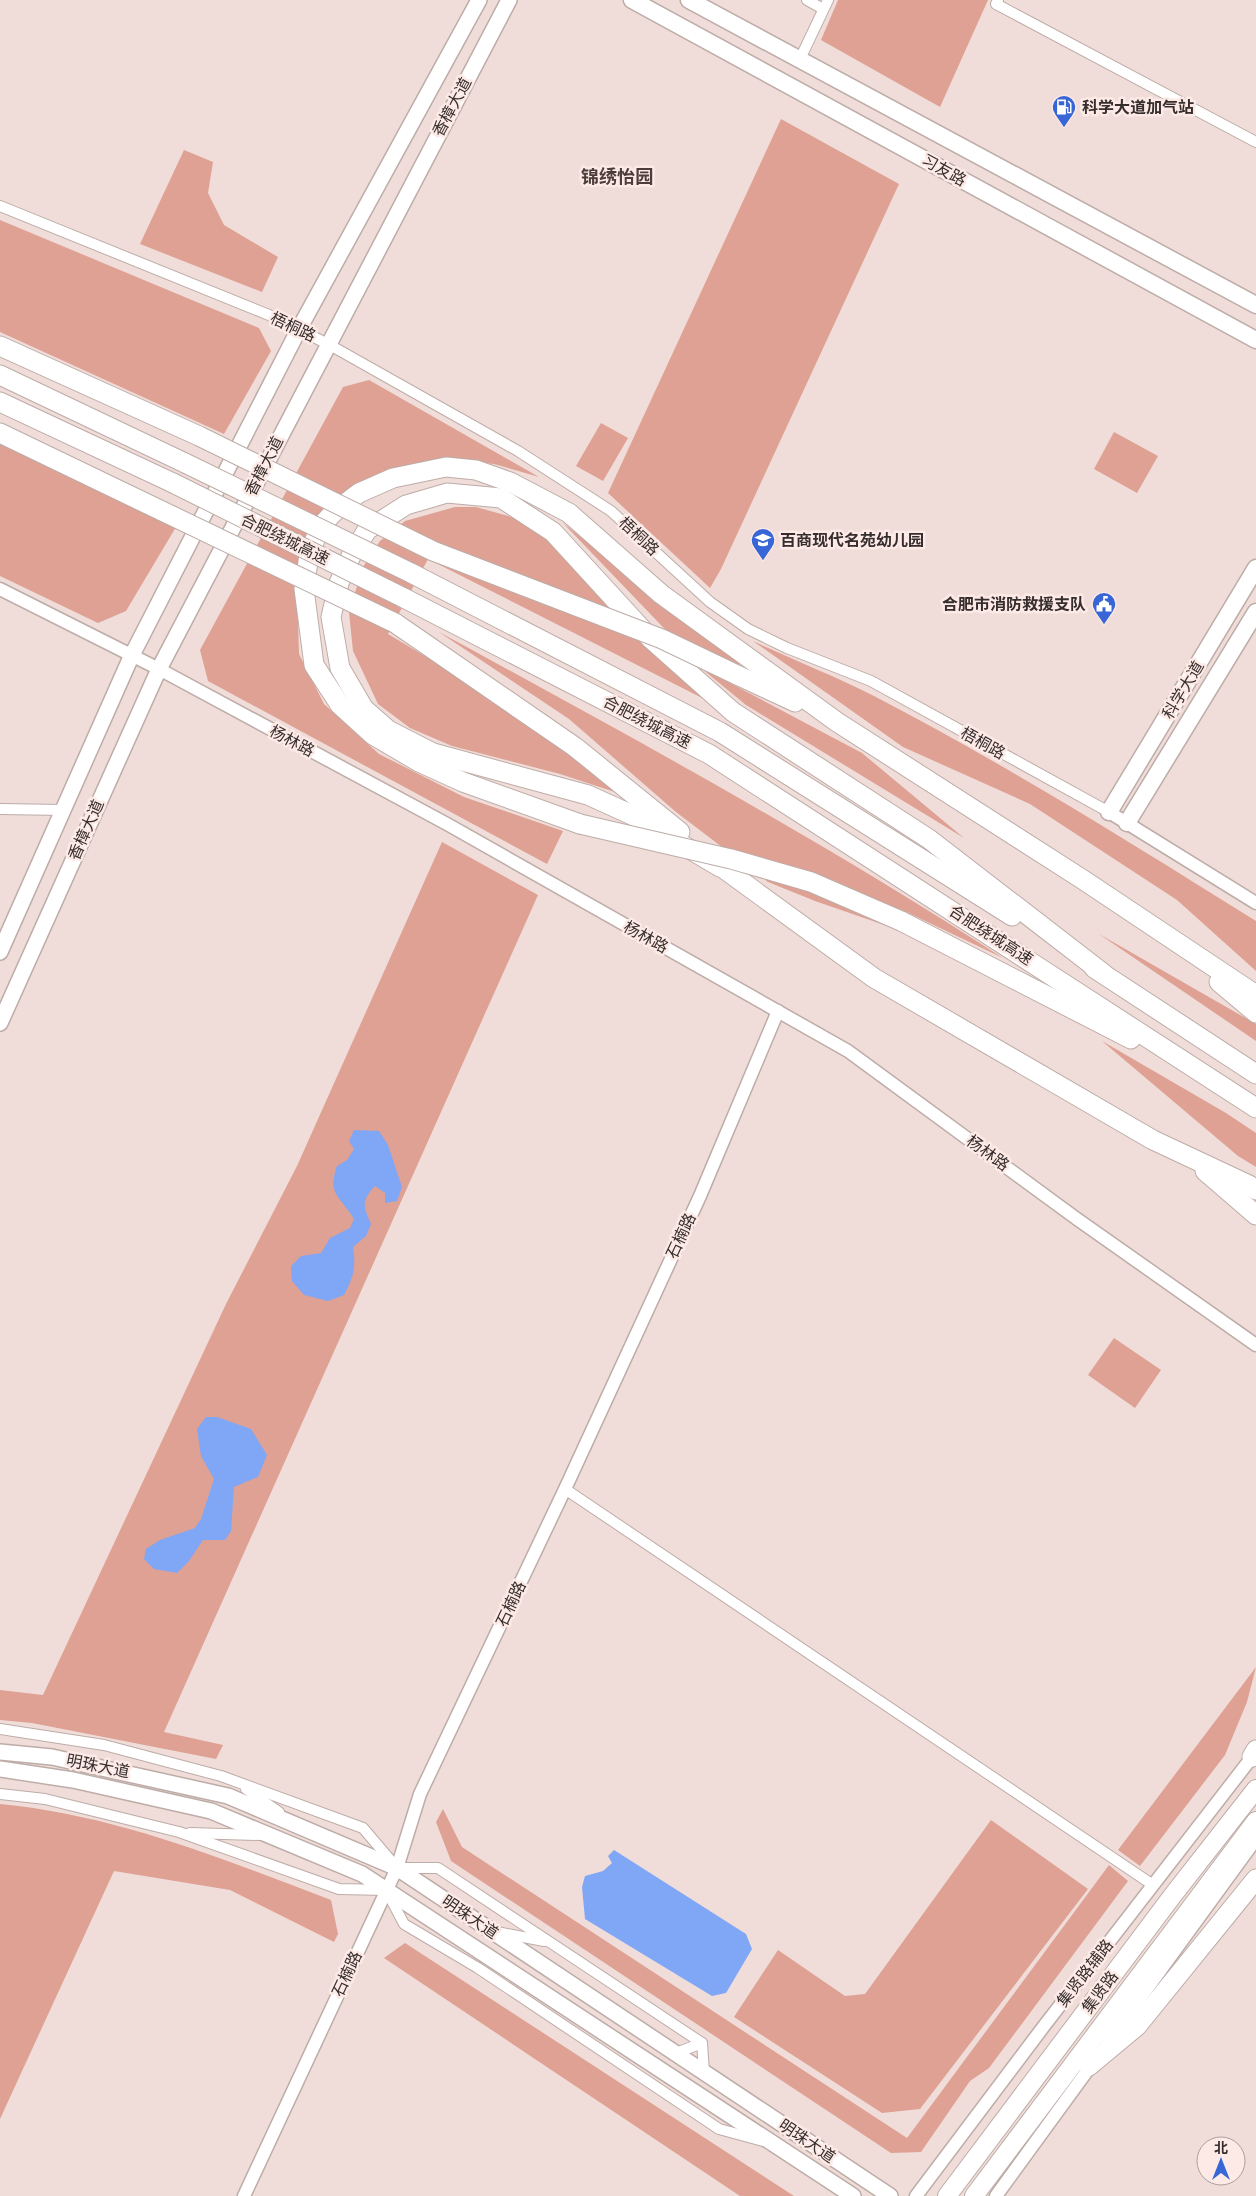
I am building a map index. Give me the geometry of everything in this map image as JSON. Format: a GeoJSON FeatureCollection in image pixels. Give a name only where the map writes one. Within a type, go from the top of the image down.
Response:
{"type":"FeatureCollection","features":[{"type":"Feature","properties":{"kind":"highway"},"geometry":{"type":"LineString","coordinates":[[0,346],[199,436],[433,550],[662,639],[837,722]]}},
{"type":"Feature","properties":{"kind":"highway","name":"合肥绕城高速"},"geometry":{"type":"LineString","coordinates":[[0,375],[411,573],[720,732],[1104,974],[1256,1074]]}},
{"type":"Feature","properties":{"kind":"highway","name":"合肥绕城高速"},"geometry":{"type":"LineString","coordinates":[[0,402],[173,483],[404,598],[709,754],[1256,1108]]}},
{"type":"Feature","properties":{"kind":"highway"},"geometry":{"type":"LineString","coordinates":[[0,433],[395,623],[575,747],[720,867],[874,978],[1153,1140],[1254,1187]]}},
{"type":"Feature","properties":{"kind":"highway"},"geometry":{"type":"LineString","coordinates":[[1224,1086],[901,921],[811,882],[731,859],[580,824],[463,782],[419,762],[373,735],[340,705],[314,665],[304,589],[309,556],[320,527],[334,512],[359,493],[393,478],[446,467],[476,470],[510,482],[569,513],[661,594],[837,722],[1082,878],[1256,995]]}},
{"type":"Feature","properties":{"kind":"highway"},"geometry":{"type":"LineString","coordinates":[[720,867],[632,815],[588,795],[433,753],[388,730],[364,709],[340,668],[331,617],[339,584],[351,556],[368,530],[406,505],[447,493],[501,498],[553,532],[651,639],[732,712],[929,839],[1104,974]]}},
{"type":"Feature","properties":{"kind":"highway"},"geometry":{"type":"LineString","coordinates":[[1179,944],[1230,993],[1256,1013]]}},
{"type":"Feature","properties":{"kind":"highway"},"geometry":{"type":"LineString","coordinates":[[1185,1154],[1256,1214]]}},
{"type":"Feature","properties":{"kind":"highway","name":"集贤路"},"geometry":{"type":"LineString","coordinates":[[947,2196],[1256,1789]]}},
{"type":"Feature","properties":{"kind":"highway","name":"集贤路"},"geometry":{"type":"LineString","coordinates":[[974,2196],[1256,1821]]}},
{"type":"Feature","properties":{"kind":"highway"},"geometry":{"type":"LineString","coordinates":[[1089,2066],[1137,2026],[1256,1879]]}},
{"type":"Feature","properties":{"kind":"main road","name":"香樟大道"},"geometry":{"type":"LineString","coordinates":[[0,952],[131,657],[299,329],[479,0]]}},
{"type":"Feature","properties":{"kind":"main road","name":"香樟大道"},"geometry":{"type":"LineString","coordinates":[[0,1023],[158,669],[508,0]]}},
{"type":"Feature","properties":{"kind":"main road","name":"习友路"},"geometry":{"type":"LineString","coordinates":[[632,0],[1256,340]]}},
{"type":"Feature","properties":{"kind":"main road","name":"习友路"},"geometry":{"type":"LineString","coordinates":[[689,0],[1256,305]]}},
{"type":"Feature","properties":{"kind":"main road","name":"科学大道"},"geometry":{"type":"LineString","coordinates":[[1109,812],[1256,568]]}},
{"type":"Feature","properties":{"kind":"main road","name":"科学大道"},"geometry":{"type":"LineString","coordinates":[[1127,823],[1256,612]]}},
{"type":"Feature","properties":{"kind":"main road","name":"明珠大道"},"geometry":{"type":"LineString","coordinates":[[0,1752],[52,1757],[228,1796],[396,1868],[890,2196]]}},
{"type":"Feature","properties":{"kind":"main road","name":"明珠大道"},"geometry":{"type":"LineString","coordinates":[[0,1769],[73,1780],[211,1811],[362,1874],[853,2196]]}},
{"type":"Feature","properties":{"kind":"street"},"geometry":{"type":"LineString","coordinates":[[800,60],[826,5],[807,0]]}},
{"type":"Feature","properties":{"kind":"street"},"geometry":{"type":"LineString","coordinates":[[998,0],[996,4],[1256,142]]}},
{"type":"Feature","properties":{"kind":"street","name":"梧桐路"},"geometry":{"type":"LineString","coordinates":[[0,206],[299,329],[328,344],[518,452],[612,511],[710,602],[748,629],[787,648],[871,681],[1109,812],[1256,903]]}},
{"type":"Feature","properties":{"kind":"street","name":"杨林路"},"geometry":{"type":"LineString","coordinates":[[0,589],[158,669],[447,824],[848,1052],[1256,1345]]}},
{"type":"Feature","properties":{"kind":"street"},"geometry":{"type":"LineString","coordinates":[[0,809],[64,810]]}},
{"type":"Feature","properties":{"kind":"street","name":"石楠路"},"geometry":{"type":"LineString","coordinates":[[244,2196],[396,1868],[420,1794],[565,1489],[700,1196],[778,1011]]}},
{"type":"Feature","properties":{"kind":"street"},"geometry":{"type":"LineString","coordinates":[[565,1489],[1153,1885]]}},
{"type":"Feature","properties":{"kind":"street"},"geometry":{"type":"LineString","coordinates":[[0,1729],[104,1745],[234,1781],[363,1828],[396,1868],[438,1868],[702,2043]]}},
{"type":"Feature","properties":{"kind":"street","name":"集贤路辅路"},"geometry":{"type":"LineString","coordinates":[[916,2196],[1255,1753]]}},
{"type":"Feature","properties":{"kind":"street"},"geometry":{"type":"LineString","coordinates":[[234,1781],[300,1827]]}},
{"type":"Feature","properties":{"kind":"street"},"geometry":{"type":"LineString","coordinates":[[0,1794],[45,1799],[179,1832],[339,1889],[386,1890],[404,1924],[517,1994],[719,2130],[773,2144]]}},
{"type":"Feature","properties":{"kind":"street"},"geometry":{"type":"LineString","coordinates":[[179,1832],[267,1835]]}},
{"type":"Feature","properties":{"kind":"street"},"geometry":{"type":"LineString","coordinates":[[996,2196],[1251,1846],[1256,1836]]}},
{"type":"Feature","properties":{"kind":"street"},"geometry":{"type":"LineString","coordinates":[[490,1930],[550,1943]]}},
{"type":"Feature","properties":{"kind":"street"},"geometry":{"type":"LineString","coordinates":[[479,1951],[517,1994]]}},
{"type":"Feature","properties":{"kind":"street"},"geometry":{"type":"LineString","coordinates":[[676,2053],[702,2043]]}},
{"type":"Feature","properties":{"kind":"street"},"geometry":{"type":"LineString","coordinates":[[702,2043],[704,2072]]}},
{"type":"Feature","properties":{"kind":"shaded area"},"geometry":{"type":"Polygon","coordinates":[[[838,0],[988,0],[940,107],[821,40],[838,0]]]}},
{"type":"Feature","properties":{"kind":"shaded area"},"geometry":{"type":"Polygon","coordinates":[[[781,119],[899,184],[721,569],[710,588],[608,493],[781,119]]]}},
{"type":"Feature","properties":{"kind":"shaded area"},"geometry":{"type":"Polygon","coordinates":[[[184,150],[213,162],[208,193],[224,225],[278,257],[262,292],[140,244],[184,150]]]}},
{"type":"Feature","properties":{"kind":"shaded area"},"geometry":{"type":"Polygon","coordinates":[[[0,220],[259,328],[271,351],[224,434],[0,332],[0,220]]]}},
{"type":"Feature","properties":{"kind":"shaded area"},"geometry":{"type":"Polygon","coordinates":[[[369,380],[539,477],[494,464],[440,459],[384,474],[334,498],[297,592],[299,654],[324,704],[379,754],[464,797],[563,831],[547,864],[208,681],[200,650],[343,387],[369,380]]]}},
{"type":"Feature","properties":{"kind":"shaded area"},"geometry":{"type":"Polygon","coordinates":[[[601,423],[628,438],[603,481],[576,466],[601,423]]]}},
{"type":"Feature","properties":{"kind":"shaded area"},"geometry":{"type":"Polygon","coordinates":[[[1114,432],[1158,456],[1137,493],[1094,469],[1114,432]]]}},
{"type":"Feature","properties":{"kind":"shaded area"},"geometry":{"type":"Polygon","coordinates":[[[0,442],[176,527],[126,611],[98,623],[0,576],[0,442]]]}},
{"type":"Feature","properties":{"kind":"shaded area"},"geometry":{"type":"Polygon","coordinates":[[[455,507],[476,507],[515,518],[556,545],[708,701],[428,559],[388,634],[507,705],[624,795],[560,774],[452,746],[410,728],[378,704],[353,651],[349,612],[363,567],[380,541],[405,521],[455,507]]]}},
{"type":"Feature","properties":{"kind":"shaded area"},"geometry":{"type":"Polygon","coordinates":[[[563,523],[740,661],[730,683],[862,753],[964,838],[746,705],[707,673],[563,523]]]}},
{"type":"Feature","properties":{"kind":"shaded area"},"geometry":{"type":"Polygon","coordinates":[[[439,632],[795,830],[1003,958],[900,909],[893,928],[815,901],[768,882],[676,812],[569,719],[439,632]]]}},
{"type":"Feature","properties":{"kind":"shaded area"},"geometry":{"type":"Polygon","coordinates":[[[753,641],[859,689],[923,722],[1115,833],[1256,921],[1256,971],[1177,900],[1030,804],[903,747],[753,641]]]}},
{"type":"Feature","properties":{"kind":"shaded area"},"geometry":{"type":"Polygon","coordinates":[[[442,842],[538,895],[164,1732],[223,1745],[216,1759],[32,1723],[0,1720],[0,1690],[43,1695],[226,1304],[297,1166],[442,842]]]}},
{"type":"Feature","properties":{"kind":"shaded area"},"geometry":{"type":"Polygon","coordinates":[[[1099,934],[1256,1024],[1256,1041],[1099,934]]]}},
{"type":"Feature","properties":{"kind":"shaded area"},"geometry":{"type":"Polygon","coordinates":[[[1102,1041],[1226,1113],[1256,1133],[1256,1167],[1238,1156],[1102,1041]]]}},
{"type":"Feature","properties":{"kind":"shaded area"},"geometry":{"type":"Polygon","coordinates":[[[1114,1338],[1161,1370],[1135,1408],[1088,1375],[1114,1338]]]}},
{"type":"Feature","properties":{"kind":"shaded area"},"geometry":{"type":"Polygon","coordinates":[[[1256,1667],[1247,1702],[1225,1755],[1140,1866],[1118,1850],[1256,1667]]]}},
{"type":"Feature","properties":{"kind":"shaded area"},"geometry":{"type":"Polygon","coordinates":[[[0,1804],[43,1810],[127,1828],[250,1869],[331,1900],[338,1934],[334,1942],[230,1890],[114,1871],[0,2119],[0,1804]]]}},
{"type":"Feature","properties":{"kind":"shaded area"},"geometry":{"type":"Polygon","coordinates":[[[443,1809],[462,1847],[907,2138],[1109,1865],[1128,1881],[989,2068],[970,2081],[921,2152],[891,2153],[451,1861],[436,1822],[443,1809]]]}},
{"type":"Feature","properties":{"kind":"shaded area"},"geometry":{"type":"Polygon","coordinates":[[[991,1820],[1088,1889],[920,2109],[882,2113],[734,2017],[778,1950],[845,1996],[865,1994],[991,1820]]]}},
{"type":"Feature","properties":{"kind":"shaded area"},"geometry":{"type":"Polygon","coordinates":[[[405,1943],[794,2196],[740,2196],[384,1958],[405,1943]]]}},
{"type":"Feature","properties":{"kind":"water"},"geometry":{"type":"Polygon","coordinates":[[[354,1130],[379,1131],[388,1145],[402,1187],[397,1201],[385,1203],[385,1193],[375,1186],[367,1196],[365,1208],[371,1224],[366,1236],[353,1247],[354,1266],[350,1283],[344,1295],[328,1301],[304,1295],[292,1281],[291,1266],[301,1256],[321,1253],[330,1238],[350,1228],[354,1219],[336,1195],[333,1183],[337,1166],[347,1160],[354,1149],[349,1141],[354,1130]]]}},
{"type":"Feature","properties":{"kind":"water"},"geometry":{"type":"Polygon","coordinates":[[[206,1417],[217,1417],[251,1429],[267,1455],[258,1477],[234,1487],[231,1531],[225,1540],[203,1540],[189,1561],[177,1573],[154,1569],[144,1559],[146,1549],[160,1540],[195,1528],[201,1519],[214,1479],[201,1456],[197,1429],[206,1417]]]}},
{"type":"Feature","properties":{"kind":"water"},"geometry":{"type":"Polygon","coordinates":[[[614,1850],[746,1934],[752,1949],[726,1993],[712,1996],[585,1919],[582,1887],[585,1876],[603,1871],[612,1863],[608,1856],[614,1850]]]}},
{"type":"Feature","properties":{"kind":"place","name":"科学大道加气站"},"geometry":{"type":"Point","coordinates":[1064,128]}},
{"type":"Feature","properties":{"kind":"place","name":"百商现代名苑幼儿园"},"geometry":{"type":"Point","coordinates":[763,561]}},
{"type":"Feature","properties":{"kind":"place","name":"合肥市消防救援支队"},"geometry":{"type":"Point","coordinates":[1104,625]}},
{"type":"Feature","properties":{"kind":"district","name":"锦绣怡园"},"geometry":{"type":"Point","coordinates":[617,177]}}]}
